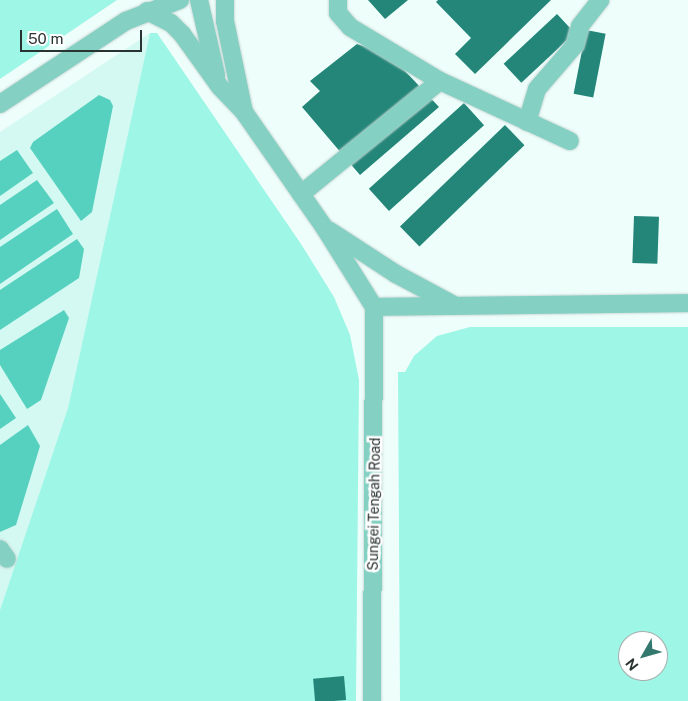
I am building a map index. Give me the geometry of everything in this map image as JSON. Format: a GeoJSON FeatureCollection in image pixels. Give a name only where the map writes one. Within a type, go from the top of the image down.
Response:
{"type":"FeatureCollection","features":[{"type":"Feature","properties":{"kind":"street"},"geometry":{"type":"LineString","coordinates":[[0,104],[106,32],[147,11],[180,0]]}},
{"type":"Feature","properties":{"kind":"street"},"geometry":{"type":"LineString","coordinates":[[199,0],[208,52],[220,87]]}},
{"type":"Feature","properties":{"kind":"street"},"geometry":{"type":"LineString","coordinates":[[203,0],[212,5],[225,21]]}},
{"type":"Feature","properties":{"kind":"street"},"geometry":{"type":"LineString","coordinates":[[225,0],[225,21],[244,112]]}},
{"type":"Feature","properties":{"kind":"street"},"geometry":{"type":"LineString","coordinates":[[338,0],[338,13],[350,27],[440,80],[570,141]]}},
{"type":"Feature","properties":{"kind":"street"},"geometry":{"type":"LineString","coordinates":[[527,122],[536,89],[575,45],[580,26],[600,0]]}},
{"type":"Feature","properties":{"kind":"street"},"geometry":{"type":"LineString","coordinates":[[147,11],[171,24],[182,34],[220,87],[244,112],[324,227],[374,307],[688,302]]}},
{"type":"Feature","properties":{"kind":"street"},"geometry":{"type":"LineString","coordinates":[[301,194],[440,80]]}},
{"type":"Feature","properties":{"kind":"street"},"geometry":{"type":"LineString","coordinates":[[324,227],[396,274],[456,306]]}},
{"type":"Feature","properties":{"kind":"street","name":"Sungei Tengah Road"},"geometry":{"type":"LineString","coordinates":[[372,701],[374,307]]}},
{"type":"Feature","properties":{"kind":"shaded area"},"geometry":{"type":"Polygon","coordinates":[[[0,0],[117,0],[0,79],[0,0]]]}},
{"type":"Feature","properties":{"kind":"shaded area"},"geometry":{"type":"Polygon","coordinates":[[[150,33],[68,408],[0,610],[0,132],[150,33]]]}},
{"type":"Feature","properties":{"kind":"shaded area"},"geometry":{"type":"Polygon","coordinates":[[[150,33],[157,33],[301,244],[334,297],[350,335],[359,380],[356,701],[0,701],[0,610],[68,408],[150,33]]]}},
{"type":"Feature","properties":{"kind":"shaded area"},"geometry":{"type":"Polygon","coordinates":[[[99,95],[110,100],[113,106],[92,212],[81,221],[30,148],[33,142],[99,95]]]}},
{"type":"Feature","properties":{"kind":"shaded area"},"geometry":{"type":"Polygon","coordinates":[[[17,150],[33,173],[0,196],[0,161],[17,150]]]}},
{"type":"Feature","properties":{"kind":"shaded area"},"geometry":{"type":"Polygon","coordinates":[[[37,180],[54,203],[0,240],[0,205],[37,180]]]}},
{"type":"Feature","properties":{"kind":"shaded area"},"geometry":{"type":"Polygon","coordinates":[[[57,209],[73,234],[0,284],[0,247],[57,209]]]}},
{"type":"Feature","properties":{"kind":"shaded area"},"geometry":{"type":"Polygon","coordinates":[[[77,239],[84,249],[79,278],[0,330],[0,290],[77,239]]]}},
{"type":"Feature","properties":{"kind":"shaded area"},"geometry":{"type":"Polygon","coordinates":[[[64,310],[69,318],[41,400],[27,409],[0,365],[0,350],[64,310]]]}},
{"type":"Feature","properties":{"kind":"shaded area"},"geometry":{"type":"Polygon","coordinates":[[[470,327],[688,327],[688,701],[400,701],[398,372],[405,372],[414,356],[437,336],[470,327]]]}},
{"type":"Feature","properties":{"kind":"shaded area"},"geometry":{"type":"Polygon","coordinates":[[[0,394],[16,418],[0,429],[0,394]]]}},
{"type":"Feature","properties":{"kind":"shaded area"},"geometry":{"type":"Polygon","coordinates":[[[28,425],[40,446],[16,525],[0,532],[0,445],[28,425]]]}},
{"type":"Feature","properties":{"kind":"building"},"geometry":{"type":"Polygon","coordinates":[[[368,0],[408,0],[385,19],[368,0]]]}},
{"type":"Feature","properties":{"kind":"building"},"geometry":{"type":"Polygon","coordinates":[[[438,0],[551,0],[475,74],[455,54],[471,38],[436,2],[438,0]]]}},
{"type":"Feature","properties":{"kind":"building"},"geometry":{"type":"Polygon","coordinates":[[[557,14],[575,33],[521,83],[504,64],[557,14]]]}},
{"type":"Feature","properties":{"kind":"building"},"geometry":{"type":"Polygon","coordinates":[[[586,30],[606,34],[593,98],[574,94],[586,30]]]}},
{"type":"Feature","properties":{"kind":"building"},"geometry":{"type":"Polygon","coordinates":[[[357,44],[389,54],[439,107],[360,175],[302,107],[320,91],[310,81],[357,44]]]}},
{"type":"Feature","properties":{"kind":"building"},"geometry":{"type":"Polygon","coordinates":[[[464,103],[484,125],[389,211],[369,189],[464,103]]]}},
{"type":"Feature","properties":{"kind":"building"},"geometry":{"type":"Polygon","coordinates":[[[505,125],[524,145],[419,247],[400,226],[505,125]]]}},
{"type":"Feature","properties":{"kind":"building"},"geometry":{"type":"Polygon","coordinates":[[[634,216],[659,217],[657,264],[632,263],[634,216]]]}},
{"type":"Feature","properties":{"kind":"building"},"geometry":{"type":"Polygon","coordinates":[[[344,676],[346,700],[315,701],[313,679],[344,676]]]}}]}
